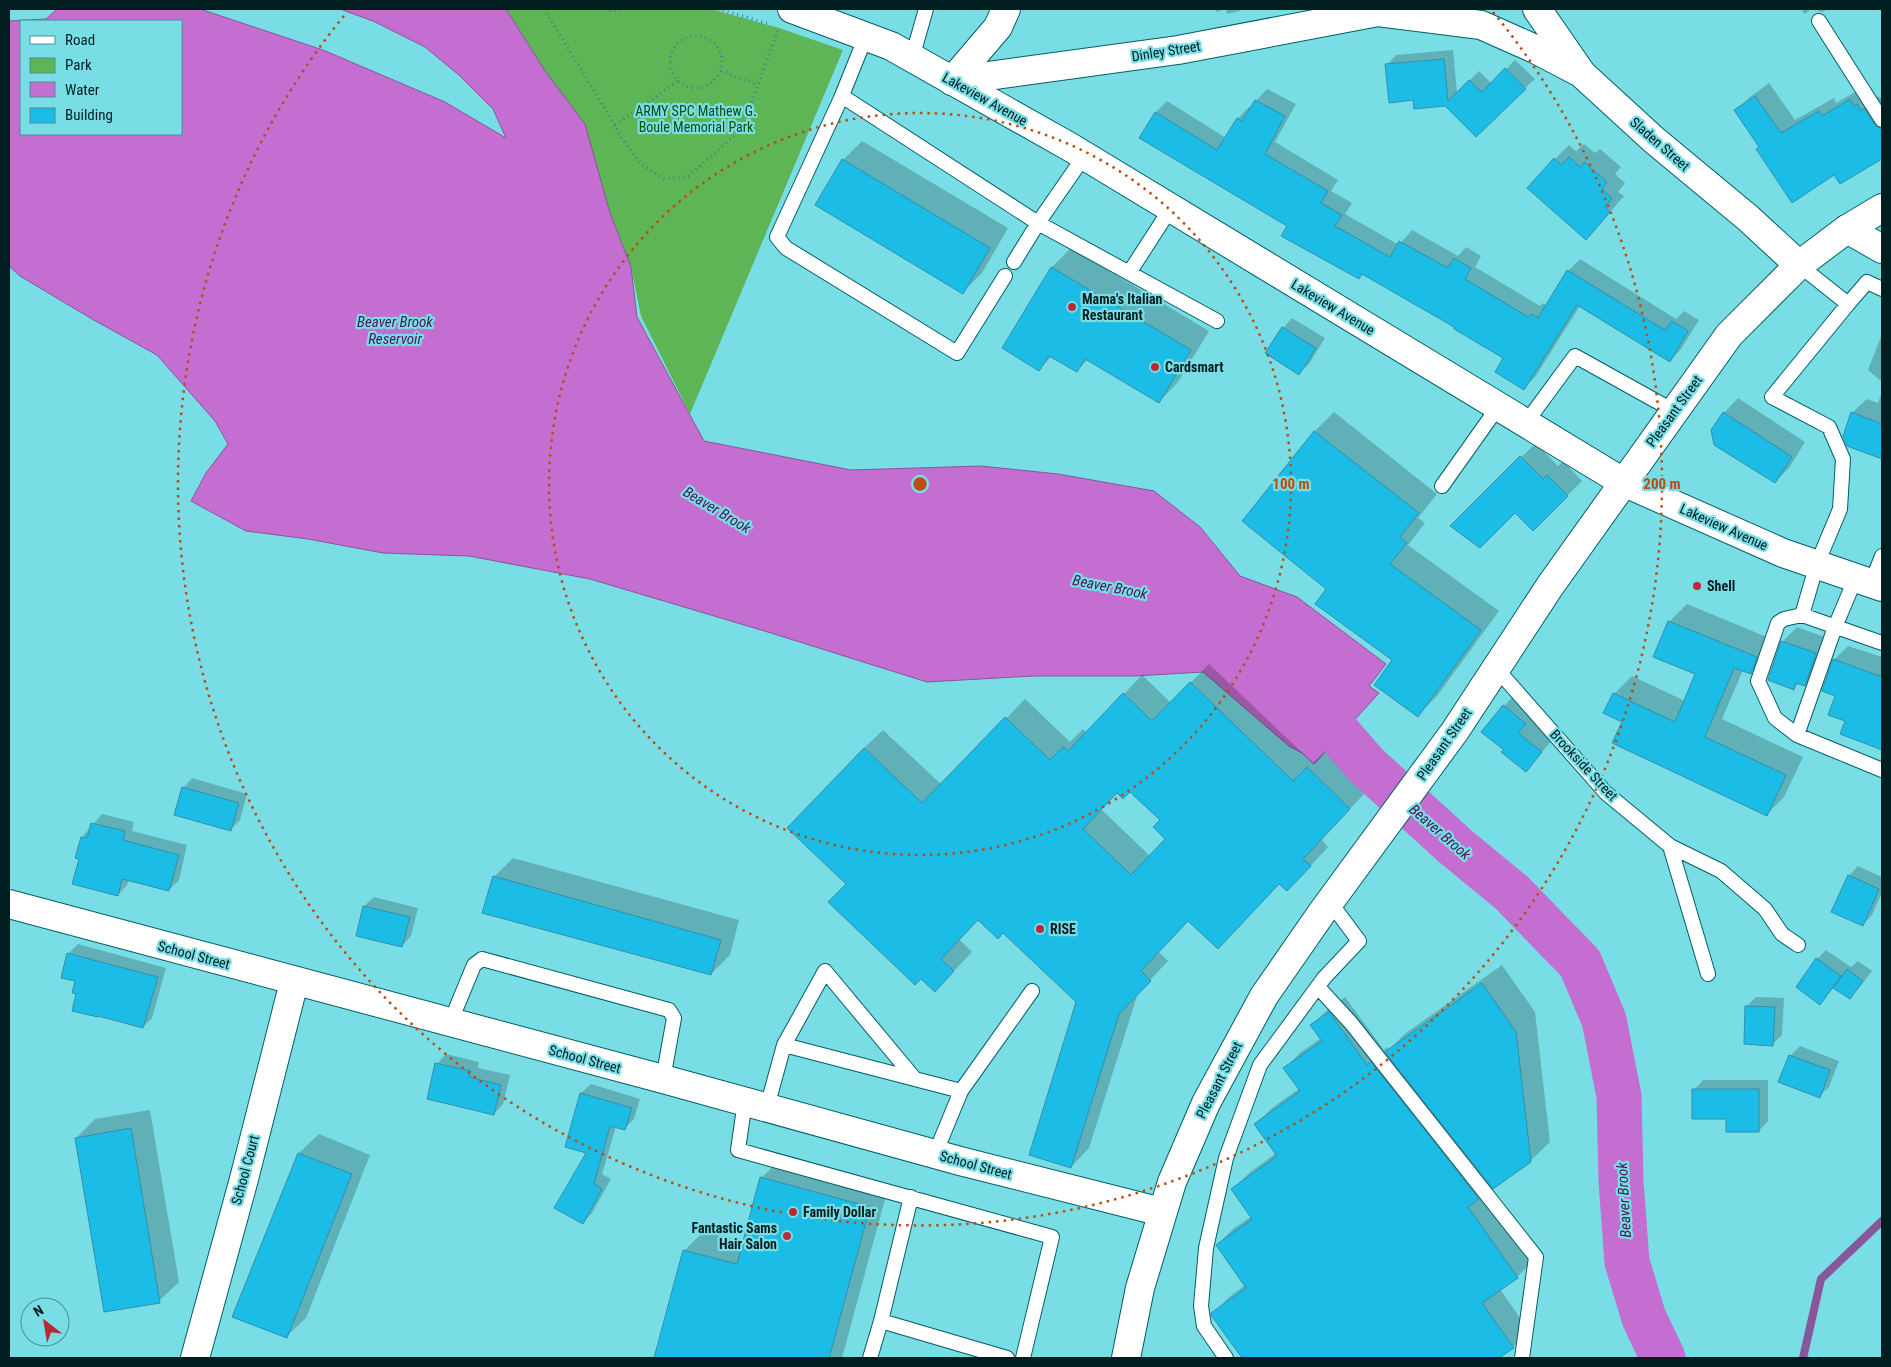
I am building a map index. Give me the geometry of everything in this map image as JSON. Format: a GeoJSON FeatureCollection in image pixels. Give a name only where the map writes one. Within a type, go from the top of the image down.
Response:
{"type":"FeatureCollection","features":[{"type":"Feature","properties":{"kind":"street"},"geometry":{"type":"LineString","coordinates":[[952,81],[998,27],[1006,9]]}},
{"type":"Feature","properties":{"kind":"street","name":"Sladen Street"},"geometry":{"type":"LineString","coordinates":[[1537,9],[1582,74],[1654,140],[1748,218],[1799,265]]}},
{"type":"Feature","properties":{"kind":"street","name":"Dinley Street"},"geometry":{"type":"LineString","coordinates":[[952,81],[1178,50],[1381,10],[1481,24],[1535,49],[1582,74]]}},
{"type":"Feature","properties":{"kind":"street","name":"Lakeview Avenue"},"geometry":{"type":"LineString","coordinates":[[781,20],[829,15],[866,36],[891,46],[1084,155],[1623,482],[1783,552],[1870,583]]}},
{"type":"Feature","properties":{"kind":"street","name":"Pleasant Street"},"geometry":{"type":"LineString","coordinates":[[1126,1358],[1140,1288],[1172,1182],[1206,1103],[1264,996],[1455,731],[1550,586],[1729,334],[1799,265],[1847,229],[1882,208]]}},
{"type":"Feature","properties":{"kind":"street"},"geometry":{"type":"LineString","coordinates":[[1847,229],[1882,248]]}},
{"type":"Feature","properties":{"kind":"street","name":"School Street"},"geometry":{"type":"LineString","coordinates":[[9,904],[294,982],[756,1104],[935,1154],[1162,1212]]}},
{"type":"Feature","properties":{"kind":"street","name":"School Court"},"geometry":{"type":"LineString","coordinates":[[195,1358],[244,1179],[294,982]]}},
{"type":"Feature","properties":{"kind":"lane"},"geometry":{"type":"LineString","coordinates":[[912,58],[926,9]]}},
{"type":"Feature","properties":{"kind":"lane"},"geometry":{"type":"LineString","coordinates":[[1819,21],[1882,120]]}},
{"type":"Feature","properties":{"kind":"lane"},"geometry":{"type":"LineString","coordinates":[[866,36],[841,98],[777,238],[786,248],[957,353],[1005,276]]}},
{"type":"Feature","properties":{"kind":"lane"},"geometry":{"type":"LineString","coordinates":[[841,98],[848,100],[1038,223],[1217,321]]}},
{"type":"Feature","properties":{"kind":"lane"},"geometry":{"type":"LineString","coordinates":[[1014,262],[1084,155]]}},
{"type":"Feature","properties":{"kind":"lane"},"geometry":{"type":"LineString","coordinates":[[1129,272],[1171,208]]}},
{"type":"Feature","properties":{"kind":"lane"},"geometry":{"type":"LineString","coordinates":[[1799,265],[1848,304]]}},
{"type":"Feature","properties":{"kind":"lane"},"geometry":{"type":"LineString","coordinates":[[1802,615],[1817,564],[1840,509],[1843,459],[1829,427],[1772,397],[1867,282],[1882,289]]}},
{"type":"Feature","properties":{"kind":"lane"},"geometry":{"type":"LineString","coordinates":[[1525,424],[1575,356],[1674,411]]}},
{"type":"Feature","properties":{"kind":"lane"},"geometry":{"type":"LineString","coordinates":[[1442,486],[1498,407]]}},
{"type":"Feature","properties":{"kind":"lane"},"geometry":{"type":"LineString","coordinates":[[1798,736],[1835,627],[1870,583],[1882,556]]}},
{"type":"Feature","properties":{"kind":"lane"},"geometry":{"type":"LineString","coordinates":[[1882,643],[1802,615],[1784,619],[1778,623],[1758,681],[1775,718],[1798,736],[1882,770]]}},
{"type":"Feature","properties":{"kind":"lane","name":"Brookside Street"},"geometry":{"type":"LineString","coordinates":[[1496,667],[1606,793],[1670,846],[1721,871],[1765,909],[1782,934],[1798,945]]}},
{"type":"Feature","properties":{"kind":"lane"},"geometry":{"type":"LineString","coordinates":[[1670,846],[1708,974]]}},
{"type":"Feature","properties":{"kind":"lane"},"geometry":{"type":"LineString","coordinates":[[1226,1358],[1204,1326],[1200,1306],[1206,1248],[1226,1158],[1260,1065],[1318,987],[1359,942],[1330,902]]}},
{"type":"Feature","properties":{"kind":"lane"},"geometry":{"type":"LineString","coordinates":[[450,1023],[474,965],[482,959],[669,1010],[674,1018],[663,1079]]}},
{"type":"Feature","properties":{"kind":"lane"},"geometry":{"type":"LineString","coordinates":[[915,1079],[826,970],[784,1046],[756,1104],[738,1150],[911,1196],[1052,1237],[1023,1358]]}},
{"type":"Feature","properties":{"kind":"lane"},"geometry":{"type":"LineString","coordinates":[[1318,987],[1351,1023],[1536,1257],[1522,1358]]}},
{"type":"Feature","properties":{"kind":"lane"},"geometry":{"type":"LineString","coordinates":[[935,1154],[961,1092],[1032,991]]}},
{"type":"Feature","properties":{"kind":"lane"},"geometry":{"type":"LineString","coordinates":[[784,1046],[961,1092]]}},
{"type":"Feature","properties":{"kind":"lane"},"geometry":{"type":"LineString","coordinates":[[870,1358],[881,1321],[911,1196]]}},
{"type":"Feature","properties":{"kind":"lane"},"geometry":{"type":"LineString","coordinates":[[881,1321],[1007,1358]]}},
{"type":"Feature","properties":{"kind":"path"},"geometry":{"type":"LineString","coordinates":[[544,9],[620,136],[642,165],[664,179],[689,176],[742,129],[781,20],[718,9]]}},
{"type":"Feature","properties":{"kind":"path"},"geometry":{"type":"LineString","coordinates":[[604,9],[614,11],[623,9]]}},
{"type":"Feature","properties":{"kind":"path"},"geometry":{"type":"LineString","coordinates":[[703,36],[717,46],[723,62],[721,71],[710,84],[702,88],[685,86],[678,81],[670,66],[673,49],[686,38],[703,36]]}},
{"type":"Feature","properties":{"kind":"path"},"geometry":{"type":"LineString","coordinates":[[721,71],[758,85]]}},
{"type":"Feature","properties":{"kind":"path"},"geometry":{"type":"LineString","coordinates":[[615,125],[678,81]]}},
{"type":"Feature","properties":{"kind":"green space","name":"ARMY SPC Mathew G. Boule Memorial Park"},"geometry":{"type":"Polygon","coordinates":[[[506,9],[711,9],[779,28],[843,50],[690,414],[641,316],[631,267],[610,213],[545,71],[506,9]]]}},
{"type":"Feature","properties":{"kind":"water","name":"Beaver Brook Reservoir"},"geometry":{"type":"Polygon","coordinates":[[[57,9],[200,9],[323,50],[445,102],[506,138],[493,109],[460,76],[425,47],[373,21],[340,9],[506,9],[545,71],[585,124],[610,213],[631,267],[637,317],[704,441],[851,470],[981,466],[1058,474],[1154,491],[1200,527],[1240,576],[1297,597],[1386,664],[1369,686],[1379,693],[1314,764],[1302,753],[1289,746],[1203,672],[1135,676],[1033,676],[927,682],[590,579],[469,556],[383,553],[308,539],[246,531],[191,501],[206,473],[228,444],[215,421],[157,355],[20,276],[9,266],[9,21],[20,20],[20,135],[182,135],[182,20],[28,20],[46,19],[57,9]]]}},
{"type":"Feature","properties":{"kind":"building"},"geometry":{"type":"Polygon","coordinates":[[[1444,59],[1448,101],[1469,80],[1482,92],[1505,68],[1526,89],[1476,137],[1445,106],[1414,109],[1413,100],[1389,103],[1385,64],[1444,59]]]}},
{"type":"Feature","properties":{"kind":"building"},"geometry":{"type":"Polygon","coordinates":[[[1755,96],[1781,133],[1819,111],[1822,116],[1850,99],[1854,106],[1857,104],[1861,111],[1864,108],[1875,125],[1882,129],[1882,159],[1840,184],[1834,175],[1792,203],[1756,149],[1759,147],[1734,110],[1755,96]]]}},
{"type":"Feature","properties":{"kind":"building"},"geometry":{"type":"Polygon","coordinates":[[[1255,100],[1285,116],[1265,154],[1328,191],[1321,203],[1342,215],[1335,226],[1390,257],[1399,241],[1448,268],[1454,258],[1471,268],[1465,279],[1528,317],[1531,314],[1538,318],[1567,270],[1665,330],[1672,321],[1688,331],[1670,362],[1577,305],[1524,390],[1495,372],[1503,358],[1454,329],[1454,327],[1362,274],[1359,279],[1281,236],[1287,226],[1139,138],[1155,112],[1217,150],[1237,118],[1242,121],[1255,100]]]}},
{"type":"Feature","properties":{"kind":"building"},"geometry":{"type":"Polygon","coordinates":[[[1569,157],[1580,167],[1584,162],[1607,182],[1602,189],[1612,198],[1605,207],[1610,212],[1586,240],[1527,188],[1554,158],[1561,165],[1569,157]]]}},
{"type":"Feature","properties":{"kind":"building"},"geometry":{"type":"Polygon","coordinates":[[[842,159],[990,248],[963,294],[815,205],[842,159]]]}},
{"type":"Feature","properties":{"kind":"building","name":"Mama's Italian Restaurant"},"geometry":{"type":"Polygon","coordinates":[[[1051,267],[1191,350],[1159,403],[1085,359],[1077,372],[1049,356],[1039,371],[1002,348],[1051,267]]]}},
{"type":"Feature","properties":{"kind":"building"},"geometry":{"type":"Polygon","coordinates":[[[1282,327],[1316,348],[1299,375],[1265,353],[1282,327]]]}},
{"type":"Feature","properties":{"kind":"building"},"geometry":{"type":"Polygon","coordinates":[[[1723,412],[1792,457],[1775,483],[1714,445],[1711,430],[1723,412]]]}},
{"type":"Feature","properties":{"kind":"building"},"geometry":{"type":"Polygon","coordinates":[[[1851,412],[1882,424],[1882,459],[1847,446],[1843,436],[1851,412]]]}},
{"type":"Feature","properties":{"kind":"building"},"geometry":{"type":"Polygon","coordinates":[[[1314,431],[1419,513],[1400,537],[1407,543],[1390,564],[1481,630],[1418,717],[1374,685],[1392,660],[1315,604],[1326,589],[1242,521],[1314,431]]]}},
{"type":"Feature","properties":{"kind":"building"},"geometry":{"type":"Polygon","coordinates":[[[1520,456],[1543,479],[1547,475],[1568,496],[1533,531],[1515,513],[1480,548],[1450,526],[1520,456]]]}},
{"type":"Feature","properties":{"kind":"building"},"geometry":{"type":"Polygon","coordinates":[[[1668,621],[1757,657],[1751,674],[1734,668],[1705,737],[1786,775],[1767,816],[1612,743],[1622,722],[1603,713],[1613,693],[1675,722],[1695,674],[1653,657],[1668,621]]]}},
{"type":"Feature","properties":{"kind":"building"},"geometry":{"type":"Polygon","coordinates":[[[1781,641],[1816,653],[1805,686],[1796,683],[1794,690],[1768,680],[1781,641]]]}},
{"type":"Feature","properties":{"kind":"building"},"geometry":{"type":"Polygon","coordinates":[[[1833,659],[1882,677],[1882,750],[1840,734],[1845,721],[1828,715],[1835,696],[1822,691],[1833,659]]]}},
{"type":"Feature","properties":{"kind":"building"},"geometry":{"type":"Polygon","coordinates":[[[1190,682],[1293,781],[1307,767],[1350,809],[1303,859],[1311,866],[1287,891],[1279,884],[1218,949],[1188,921],[1141,971],[1151,981],[1119,1014],[1071,1168],[1029,1155],[1076,1002],[1003,933],[998,939],[978,920],[941,959],[954,971],[935,992],[921,979],[915,985],[828,902],[846,884],[787,828],[864,748],[922,803],[1005,717],[1050,760],[1063,747],[1068,751],[1123,693],[1152,721],[1190,682]],[[1130,792],[1123,799],[1117,793],[1083,829],[1131,875],[1165,839],[1153,827],[1160,820],[1130,792]]]}},
{"type":"Feature","properties":{"kind":"building"},"geometry":{"type":"Polygon","coordinates":[[[1503,705],[1526,724],[1518,733],[1542,752],[1526,772],[1501,752],[1504,750],[1481,732],[1503,705]]]}},
{"type":"Feature","properties":{"kind":"building"},"geometry":{"type":"Polygon","coordinates":[[[182,787],[239,803],[231,831],[174,815],[182,787]]]}},
{"type":"Feature","properties":{"kind":"building"},"geometry":{"type":"Polygon","coordinates":[[[91,823],[125,831],[123,840],[179,855],[169,891],[122,879],[118,896],[72,884],[79,859],[75,858],[81,837],[87,838],[91,823]]]}},
{"type":"Feature","properties":{"kind":"building"},"geometry":{"type":"Polygon","coordinates":[[[1848,875],[1879,889],[1863,926],[1831,912],[1848,875]]]}},
{"type":"Feature","properties":{"kind":"building"},"geometry":{"type":"Polygon","coordinates":[[[493,876],[721,940],[711,975],[482,913],[493,876]]]}},
{"type":"Feature","properties":{"kind":"building"},"geometry":{"type":"Polygon","coordinates":[[[363,906],[410,917],[402,947],[356,936],[363,906]]]}},
{"type":"Feature","properties":{"kind":"building"},"geometry":{"type":"Polygon","coordinates":[[[67,953],[158,977],[143,1028],[72,1011],[76,994],[72,993],[75,981],[61,978],[67,953]]]}},
{"type":"Feature","properties":{"kind":"building"},"geometry":{"type":"Polygon","coordinates":[[[1816,958],[1841,976],[1820,1005],[1796,987],[1816,958]]]}},
{"type":"Feature","properties":{"kind":"building"},"geometry":{"type":"Polygon","coordinates":[[[1847,969],[1863,981],[1850,999],[1833,988],[1847,969]]]}},
{"type":"Feature","properties":{"kind":"building"},"geometry":{"type":"Polygon","coordinates":[[[1482,983],[1516,1032],[1531,1162],[1493,1189],[1385,1052],[1482,983]]]}},
{"type":"Feature","properties":{"kind":"building"},"geometry":{"type":"Polygon","coordinates":[[[1745,1006],[1775,1007],[1773,1046],[1744,1044],[1745,1006]]]}},
{"type":"Feature","properties":{"kind":"building"},"geometry":{"type":"Polygon","coordinates":[[[1329,1012],[1367,1065],[1371,1062],[1479,1199],[1468,1207],[1518,1278],[1482,1303],[1514,1348],[1499,1358],[1242,1358],[1211,1315],[1211,1313],[1246,1288],[1216,1245],[1252,1219],[1231,1189],[1277,1156],[1254,1124],[1300,1091],[1283,1068],[1322,1041],[1310,1025],[1329,1012]]]}},
{"type":"Feature","properties":{"kind":"building"},"geometry":{"type":"Polygon","coordinates":[[[1789,1055],[1830,1070],[1820,1098],[1778,1082],[1789,1055]]]}},
{"type":"Feature","properties":{"kind":"building"},"geometry":{"type":"Polygon","coordinates":[[[435,1063],[471,1071],[469,1077],[501,1085],[494,1115],[427,1099],[435,1063]]]}},
{"type":"Feature","properties":{"kind":"building"},"geometry":{"type":"Polygon","coordinates":[[[1692,1089],[1759,1089],[1759,1132],[1726,1132],[1726,1119],[1692,1119],[1692,1089]]]}},
{"type":"Feature","properties":{"kind":"building"},"geometry":{"type":"Polygon","coordinates":[[[580,1093],[632,1108],[625,1130],[610,1126],[594,1184],[602,1189],[583,1224],[554,1208],[586,1153],[565,1147],[580,1093]]]}},
{"type":"Feature","properties":{"kind":"building"},"geometry":{"type":"Polygon","coordinates":[[[131,1128],[160,1303],[104,1312],[75,1138],[131,1128]]]}},
{"type":"Feature","properties":{"kind":"building"},"geometry":{"type":"Polygon","coordinates":[[[298,1153],[352,1174],[287,1338],[232,1317],[298,1153]]]}},
{"type":"Feature","properties":{"kind":"building"},"geometry":{"type":"Polygon","coordinates":[[[760,1177],[870,1207],[829,1358],[654,1358],[683,1250],[737,1264],[760,1177]]]}},
{"type":"Feature","properties":{"kind":"waterway","name":"Beaver Brook"},"geometry":{"type":"LineString","coordinates":[[1295,694],[1340,735],[1366,765],[1455,846],[1512,893],[1580,963],[1604,1020],[1619,1096],[1621,1181],[1627,1262],[1644,1318],[1663,1358]]}},
{"type":"Feature","properties":{"kind":"waterway"},"geometry":{"type":"LineString","coordinates":[[1803,1358],[1821,1279],[1882,1221]]}},
{"type":"Feature","properties":{"kind":"place","name":"Mama's Italian Restaurant"},"geometry":{"type":"Point","coordinates":[1072,307]}},
{"type":"Feature","properties":{"kind":"place","name":"Cardsmart"},"geometry":{"type":"Point","coordinates":[1155,367]}},
{"type":"Feature","properties":{"kind":"place","name":"Shell"},"geometry":{"type":"Point","coordinates":[1697,586]}},
{"type":"Feature","properties":{"kind":"place","name":"RISE"},"geometry":{"type":"Point","coordinates":[1040,929]}},
{"type":"Feature","properties":{"kind":"place","name":"Family Dollar"},"geometry":{"type":"Point","coordinates":[793,1212]}},
{"type":"Feature","properties":{"kind":"place","name":"Fantastic Sams Hair Salon"},"geometry":{"type":"Point","coordinates":[787,1236]}}]}
